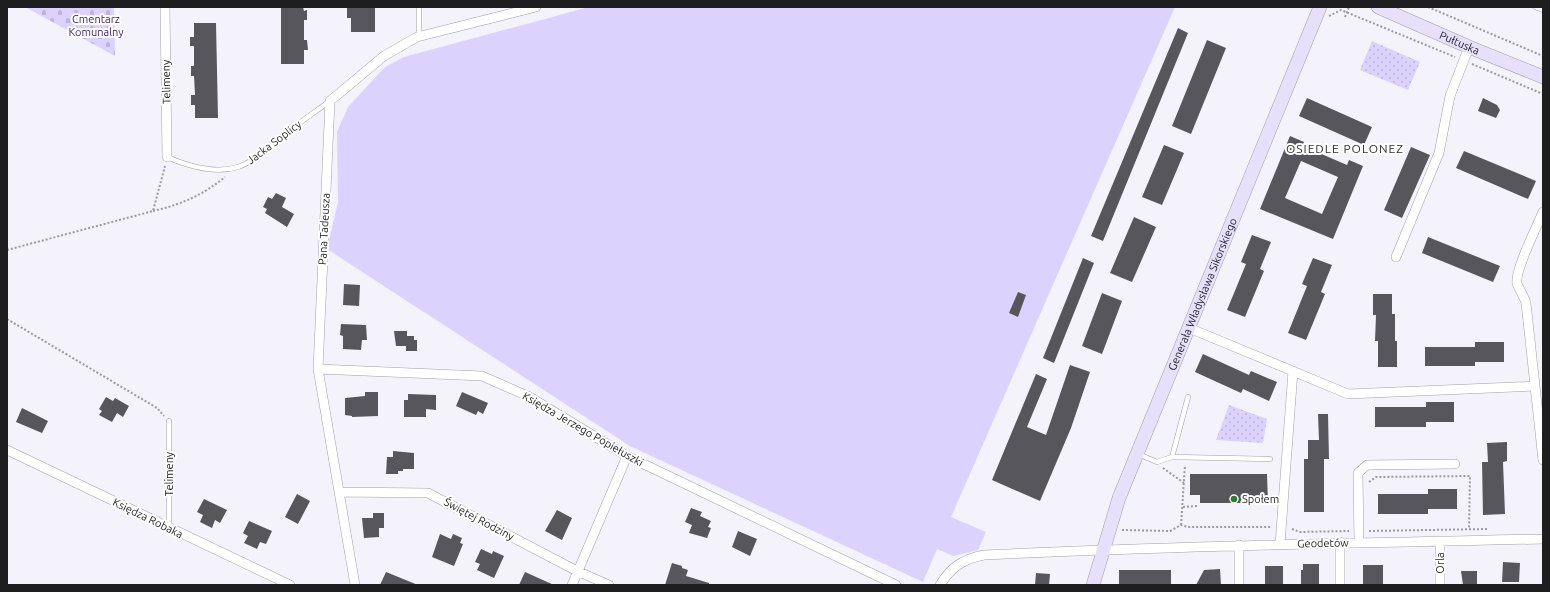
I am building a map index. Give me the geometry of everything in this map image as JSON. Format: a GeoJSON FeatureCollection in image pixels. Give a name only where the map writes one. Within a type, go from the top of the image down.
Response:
{"type":"FeatureCollection","features":[{"type":"Feature","properties":{"kind":"street","name":"Telimeny"},"geometry":{"type":"LineString","coordinates":[[165,7],[168,157]]}},
{"type":"Feature","properties":{"kind":"street"},"geometry":{"type":"LineString","coordinates":[[330,101],[384,56],[419,36],[536,7]]}},
{"type":"Feature","properties":{"kind":"street","name":"Pułtuska"},"geometry":{"type":"LineString","coordinates":[[1378,7],[1469,47],[1543,76]]}},
{"type":"Feature","properties":{"kind":"street","name":"Generała Władysława Sikorskiego"},"geometry":{"type":"LineString","coordinates":[[1093,585],[1119,498],[1189,328],[1323,12]]}},
{"type":"Feature","properties":{"kind":"street"},"geometry":{"type":"LineString","coordinates":[[1396,257],[1439,153],[1450,96],[1469,47]]}},
{"type":"Feature","properties":{"kind":"street","name":"Pana Tadeusza"},"geometry":{"type":"LineString","coordinates":[[330,101],[318,369],[355,585]]}},
{"type":"Feature","properties":{"kind":"street"},"geometry":{"type":"LineString","coordinates":[[1543,212],[1518,272],[1517,284],[1523,293],[1526,303],[1543,460]]}},
{"type":"Feature","properties":{"kind":"street"},"geometry":{"type":"LineString","coordinates":[[1189,328],[1348,394],[1536,386]]}},
{"type":"Feature","properties":{"kind":"street","name":"Księdza Jerzego Popiełuszki"},"geometry":{"type":"LineString","coordinates":[[318,369],[482,376],[530,397],[627,456],[896,585]]}},
{"type":"Feature","properties":{"kind":"street"},"geometry":{"type":"LineString","coordinates":[[1280,544],[1293,371]]}},
{"type":"Feature","properties":{"kind":"street","name":"Księdza Robaka"},"geometry":{"type":"LineString","coordinates":[[7,450],[290,585]]}},
{"type":"Feature","properties":{"kind":"street"},"geometry":{"type":"LineString","coordinates":[[572,585],[627,456]]}},
{"type":"Feature","properties":{"kind":"street"},"geometry":{"type":"LineString","coordinates":[[1359,542],[1358,472],[1367,465],[1455,464]]}},
{"type":"Feature","properties":{"kind":"street","name":"Świętej Rodziny"},"geometry":{"type":"LineString","coordinates":[[340,492],[428,493],[578,571],[609,585]]}},
{"type":"Feature","properties":{"kind":"street","name":"Geodetów"},"geometry":{"type":"LineString","coordinates":[[940,585],[952,568],[971,557],[1103,549],[1340,542],[1543,539]]}},
{"type":"Feature","properties":{"kind":"street","name":"Orla"},"geometry":{"type":"LineString","coordinates":[[1440,541],[1440,585]]}},
{"type":"Feature","properties":{"kind":"street"},"geometry":{"type":"LineString","coordinates":[[1340,542],[1340,585]]}},
{"type":"Feature","properties":{"kind":"street"},"geometry":{"type":"LineString","coordinates":[[1239,545],[1239,585]]}},
{"type":"Feature","properties":{"kind":"lane"},"geometry":{"type":"LineString","coordinates":[[419,7],[419,36]]}},
{"type":"Feature","properties":{"kind":"lane"},"geometry":{"type":"LineString","coordinates":[[1535,7],[1543,10]]}},
{"type":"Feature","properties":{"kind":"lane","name":"Jacka Soplicy"},"geometry":{"type":"LineString","coordinates":[[168,157],[183,164],[210,169],[237,167],[247,163],[330,101]]}},
{"type":"Feature","properties":{"kind":"lane"},"geometry":{"type":"LineString","coordinates":[[1172,457],[1188,397]]}},
{"type":"Feature","properties":{"kind":"lane","name":"Telimeny"},"geometry":{"type":"LineString","coordinates":[[169,421],[169,528]]}},
{"type":"Feature","properties":{"kind":"lane"},"geometry":{"type":"LineString","coordinates":[[1137,454],[1157,462],[1172,457],[1270,459]]}},
{"type":"Feature","properties":{"kind":"path"},"geometry":{"type":"LineString","coordinates":[[1345,17],[1350,7]]}},
{"type":"Feature","properties":{"kind":"path"},"geometry":{"type":"LineString","coordinates":[[1428,7],[1543,56]]}},
{"type":"Feature","properties":{"kind":"path"},"geometry":{"type":"LineString","coordinates":[[1323,12],[1342,8],[1347,12],[1543,94]]}},
{"type":"Feature","properties":{"kind":"path"},"geometry":{"type":"LineString","coordinates":[[153,211],[168,157]]}},
{"type":"Feature","properties":{"kind":"path"},"geometry":{"type":"LineString","coordinates":[[7,250],[175,206],[205,193],[237,167]]}},
{"type":"Feature","properties":{"kind":"path"},"geometry":{"type":"LineString","coordinates":[[7,319],[157,408],[169,421]]}},
{"type":"Feature","properties":{"kind":"path"},"geometry":{"type":"LineString","coordinates":[[1119,529],[1124,531],[1170,531],[1181,525],[1186,457]]}},
{"type":"Feature","properties":{"kind":"path"},"geometry":{"type":"LineString","coordinates":[[1157,462],[1161,467],[1184,483]]}},
{"type":"Feature","properties":{"kind":"path"},"geometry":{"type":"LineString","coordinates":[[1368,484],[1369,481],[1376,477],[1470,476],[1469,529]]}},
{"type":"Feature","properties":{"kind":"path"},"geometry":{"type":"LineString","coordinates":[[1183,507],[1197,506]]}},
{"type":"Feature","properties":{"kind":"green space","name":"Cmentarz Komunalny"},"geometry":{"type":"Polygon","coordinates":[[[25,7],[114,7],[115,56],[25,7]]]}},
{"type":"Feature","properties":{"kind":"green space"},"geometry":{"type":"Polygon","coordinates":[[[589,7],[1175,7],[951,517],[986,532],[978,550],[953,556],[937,549],[923,582],[630,446],[327,249],[338,202],[337,132],[348,107],[385,67],[404,57],[589,7]]]}},
{"type":"Feature","properties":{"kind":"green space"},"geometry":{"type":"Polygon","coordinates":[[[1372,41],[1420,62],[1408,90],[1360,70],[1372,41]]]}},
{"type":"Feature","properties":{"kind":"green space"},"geometry":{"type":"Polygon","coordinates":[[[1229,405],[1267,419],[1263,443],[1216,440],[1229,405]]]}},
{"type":"Feature","properties":{"kind":"building"},"geometry":{"type":"Polygon","coordinates":[[[281,7],[303,7],[304,11],[307,10],[307,20],[304,20],[304,40],[307,40],[308,50],[304,50],[304,64],[281,64],[281,7]]]}},
{"type":"Feature","properties":{"kind":"building"},"geometry":{"type":"Polygon","coordinates":[[[375,7],[375,32],[351,32],[351,18],[347,18],[347,8],[375,7]]]}},
{"type":"Feature","properties":{"kind":"building"},"geometry":{"type":"Polygon","coordinates":[[[194,23],[216,23],[218,118],[195,118],[195,105],[191,105],[191,95],[195,95],[194,76],[191,76],[191,66],[194,66],[194,46],[190,46],[190,37],[194,37],[194,23]]]}},
{"type":"Feature","properties":{"kind":"building"},"geometry":{"type":"Polygon","coordinates":[[[1178,28],[1188,33],[1103,241],[1091,236],[1178,28]]]}},
{"type":"Feature","properties":{"kind":"building"},"geometry":{"type":"Polygon","coordinates":[[[1207,40],[1226,48],[1191,134],[1172,126],[1207,40]]]}},
{"type":"Feature","properties":{"kind":"building"},"geometry":{"type":"Polygon","coordinates":[[[1307,98],[1372,127],[1364,145],[1299,116],[1307,98]]]}},
{"type":"Feature","properties":{"kind":"building"},"geometry":{"type":"Polygon","coordinates":[[[1483,98],[1497,105],[1500,110],[1496,118],[1478,111],[1483,98]]]}},
{"type":"Feature","properties":{"kind":"building"},"geometry":{"type":"Polygon","coordinates":[[[1290,136],[1304,142],[1303,146],[1347,165],[1349,160],[1363,166],[1333,239],[1260,209],[1290,136]],[[1301,161],[1285,198],[1322,214],[1338,177],[1301,161]]]}},
{"type":"Feature","properties":{"kind":"building"},"geometry":{"type":"Polygon","coordinates":[[[1164,145],[1184,153],[1162,205],[1142,197],[1164,145]]]}},
{"type":"Feature","properties":{"kind":"building"},"geometry":{"type":"Polygon","coordinates":[[[1411,147],[1430,155],[1402,218],[1384,210],[1411,147]]]}},
{"type":"Feature","properties":{"kind":"building"},"geometry":{"type":"Polygon","coordinates":[[[1464,151],[1536,181],[1528,199],[1456,168],[1464,151]]]}},
{"type":"Feature","properties":{"kind":"building"},"geometry":{"type":"Polygon","coordinates":[[[276,193],[286,198],[282,207],[294,214],[287,227],[265,213],[267,209],[263,207],[268,197],[272,199],[276,193]]]}},
{"type":"Feature","properties":{"kind":"building"},"geometry":{"type":"Polygon","coordinates":[[[1134,217],[1156,227],[1132,282],[1110,273],[1134,217]]]}},
{"type":"Feature","properties":{"kind":"building"},"geometry":{"type":"Polygon","coordinates":[[[1252,235],[1271,242],[1260,269],[1264,271],[1245,317],[1227,310],[1246,264],[1241,262],[1252,235]]]}},
{"type":"Feature","properties":{"kind":"building"},"geometry":{"type":"Polygon","coordinates":[[[1428,237],[1500,266],[1493,282],[1422,253],[1428,237]]]}},
{"type":"Feature","properties":{"kind":"building"},"geometry":{"type":"Polygon","coordinates":[[[1083,258],[1094,263],[1054,363],[1043,358],[1083,258]]]}},
{"type":"Feature","properties":{"kind":"building"},"geometry":{"type":"Polygon","coordinates":[[[1313,258],[1332,265],[1321,292],[1325,294],[1306,340],[1288,333],[1307,286],[1302,284],[1313,258]]]}},
{"type":"Feature","properties":{"kind":"building"},"geometry":{"type":"Polygon","coordinates":[[[344,284],[360,285],[359,306],[343,305],[344,284]]]}},
{"type":"Feature","properties":{"kind":"building"},"geometry":{"type":"Polygon","coordinates":[[[1018,292],[1026,295],[1018,317],[1009,313],[1018,292]]]}},
{"type":"Feature","properties":{"kind":"building"},"geometry":{"type":"Polygon","coordinates":[[[1102,293],[1122,301],[1102,354],[1082,346],[1102,293]]]}},
{"type":"Feature","properties":{"kind":"building"},"geometry":{"type":"Polygon","coordinates":[[[1373,294],[1392,294],[1392,314],[1395,314],[1395,341],[1397,341],[1397,367],[1378,367],[1378,341],[1375,341],[1376,315],[1373,315],[1373,294]]]}},
{"type":"Feature","properties":{"kind":"building"},"geometry":{"type":"Polygon","coordinates":[[[341,324],[366,325],[367,340],[362,340],[361,350],[343,349],[343,336],[340,335],[341,324]]]}},
{"type":"Feature","properties":{"kind":"building"},"geometry":{"type":"Polygon","coordinates":[[[394,331],[407,331],[407,336],[414,336],[414,340],[417,340],[417,351],[406,351],[406,346],[396,346],[394,331]]]}},
{"type":"Feature","properties":{"kind":"building"},"geometry":{"type":"Polygon","coordinates":[[[1475,342],[1504,342],[1504,362],[1475,362],[1475,366],[1425,366],[1425,347],[1475,347],[1475,342]]]}},
{"type":"Feature","properties":{"kind":"building"},"geometry":{"type":"Polygon","coordinates":[[[1203,354],[1249,375],[1251,371],[1277,382],[1269,401],[1243,389],[1241,393],[1195,372],[1203,354]]]}},
{"type":"Feature","properties":{"kind":"building"},"geometry":{"type":"Polygon","coordinates":[[[1070,365],[1090,372],[1071,428],[1040,501],[992,480],[1036,374],[1047,379],[1027,427],[1046,435],[1070,365]]]}},
{"type":"Feature","properties":{"kind":"building"},"geometry":{"type":"Polygon","coordinates":[[[365,392],[378,392],[378,416],[352,417],[345,415],[345,398],[365,396],[365,392]]]}},
{"type":"Feature","properties":{"kind":"building"},"geometry":{"type":"Polygon","coordinates":[[[462,392],[488,403],[483,414],[478,411],[476,415],[456,406],[462,392]]]}},
{"type":"Feature","properties":{"kind":"building"},"geometry":{"type":"Polygon","coordinates":[[[408,394],[436,395],[436,410],[426,409],[426,417],[404,417],[404,400],[408,400],[408,394]]]}},
{"type":"Feature","properties":{"kind":"building"},"geometry":{"type":"Polygon","coordinates":[[[106,397],[113,401],[115,398],[129,406],[123,417],[117,413],[112,422],[99,415],[102,411],[99,409],[106,397]]]}},
{"type":"Feature","properties":{"kind":"building"},"geometry":{"type":"Polygon","coordinates":[[[1426,402],[1454,402],[1454,422],[1426,422],[1426,427],[1375,427],[1375,407],[1426,407],[1426,402]]]}},
{"type":"Feature","properties":{"kind":"building"},"geometry":{"type":"Polygon","coordinates":[[[22,408],[48,421],[42,433],[16,422],[22,408]]]}},
{"type":"Feature","properties":{"kind":"building"},"geometry":{"type":"Polygon","coordinates":[[[1318,414],[1328,414],[1329,459],[1324,459],[1324,512],[1304,512],[1304,459],[1308,459],[1308,440],[1319,440],[1318,414]]]}},
{"type":"Feature","properties":{"kind":"building"},"geometry":{"type":"Polygon","coordinates":[[[1507,442],[1507,461],[1503,462],[1505,514],[1483,515],[1482,462],[1488,462],[1487,443],[1507,442]]]}},
{"type":"Feature","properties":{"kind":"building"},"geometry":{"type":"Polygon","coordinates":[[[393,451],[414,453],[414,469],[403,469],[403,471],[398,471],[398,474],[386,474],[387,457],[393,457],[393,451]]]}},
{"type":"Feature","properties":{"kind":"building"},"geometry":{"type":"Polygon","coordinates":[[[1190,474],[1267,474],[1268,503],[1200,503],[1200,495],[1190,495],[1190,474]]]}},
{"type":"Feature","properties":{"kind":"building"},"geometry":{"type":"Polygon","coordinates":[[[1428,489],[1457,489],[1457,509],[1428,509],[1428,514],[1378,514],[1378,494],[1428,494],[1428,489]]]}},
{"type":"Feature","properties":{"kind":"building"},"geometry":{"type":"Polygon","coordinates":[[[297,494],[310,501],[298,524],[285,517],[297,494]]]}},
{"type":"Feature","properties":{"kind":"building"},"geometry":{"type":"Polygon","coordinates":[[[204,499],[227,510],[220,523],[215,520],[212,528],[200,522],[203,515],[197,512],[204,499]]]}},
{"type":"Feature","properties":{"kind":"building"},"geometry":{"type":"Polygon","coordinates":[[[691,508],[702,512],[700,516],[711,521],[708,527],[711,528],[707,538],[689,533],[692,525],[685,522],[691,508]]]}},
{"type":"Feature","properties":{"kind":"building"},"geometry":{"type":"Polygon","coordinates":[[[557,510],[572,518],[562,540],[545,531],[557,510]]]}},
{"type":"Feature","properties":{"kind":"building"},"geometry":{"type":"Polygon","coordinates":[[[373,513],[384,513],[384,528],[379,528],[379,537],[364,538],[362,518],[373,518],[373,513]]]}},
{"type":"Feature","properties":{"kind":"building"},"geometry":{"type":"Polygon","coordinates":[[[249,521],[272,531],[266,544],[260,542],[257,549],[244,543],[248,536],[243,533],[249,521]]]}},
{"type":"Feature","properties":{"kind":"building"},"geometry":{"type":"Polygon","coordinates":[[[738,531],[757,539],[750,556],[732,547],[738,531]]]}},
{"type":"Feature","properties":{"kind":"building"},"geometry":{"type":"Polygon","coordinates":[[[440,534],[451,539],[453,534],[462,538],[460,543],[463,544],[454,566],[432,557],[440,534]]]}},
{"type":"Feature","properties":{"kind":"building"},"geometry":{"type":"Polygon","coordinates":[[[481,549],[492,554],[493,551],[504,556],[494,578],[477,570],[480,564],[475,562],[481,549]]]}},
{"type":"Feature","properties":{"kind":"building"},"geometry":{"type":"Polygon","coordinates":[[[1503,562],[1520,563],[1519,582],[1502,582],[1503,562]]]}},
{"type":"Feature","properties":{"kind":"building"},"geometry":{"type":"Polygon","coordinates":[[[672,563],[682,566],[682,568],[688,570],[686,576],[709,583],[709,585],[665,585],[672,563]]]}},
{"type":"Feature","properties":{"kind":"building"},"geometry":{"type":"Polygon","coordinates":[[[1303,564],[1319,564],[1319,584],[1301,584],[1301,570],[1303,570],[1303,564]]]}},
{"type":"Feature","properties":{"kind":"building"},"geometry":{"type":"Polygon","coordinates":[[[1363,565],[1383,565],[1383,585],[1363,585],[1363,565]]]}},
{"type":"Feature","properties":{"kind":"building"},"geometry":{"type":"Polygon","coordinates":[[[1265,566],[1283,566],[1283,585],[1265,585],[1265,566]]]}},
{"type":"Feature","properties":{"kind":"building"},"geometry":{"type":"Polygon","coordinates":[[[1220,569],[1221,585],[1196,585],[1204,570],[1220,569]]]}},
{"type":"Feature","properties":{"kind":"building"},"geometry":{"type":"Polygon","coordinates":[[[1119,570],[1171,570],[1171,585],[1119,585],[1119,570]]]}},
{"type":"Feature","properties":{"kind":"building"},"geometry":{"type":"Polygon","coordinates":[[[1461,571],[1477,571],[1477,585],[1463,585],[1461,571]]]}},
{"type":"Feature","properties":{"kind":"building"},"geometry":{"type":"Polygon","coordinates":[[[386,572],[418,585],[380,585],[386,572]]]}},
{"type":"Feature","properties":{"kind":"building"},"geometry":{"type":"Polygon","coordinates":[[[525,572],[554,585],[519,585],[525,572]]]}},
{"type":"Feature","properties":{"kind":"building"},"geometry":{"type":"Polygon","coordinates":[[[1036,573],[1050,574],[1049,585],[1035,585],[1036,573]]]}},
{"type":"Feature","properties":{"kind":"place","name":"Społem"},"geometry":{"type":"Point","coordinates":[1234,499]}},
{"type":"Feature","properties":{"kind":"district","name":"OSIEDLE POLONEZ"},"geometry":{"type":"Point","coordinates":[1345,149]}}]}
